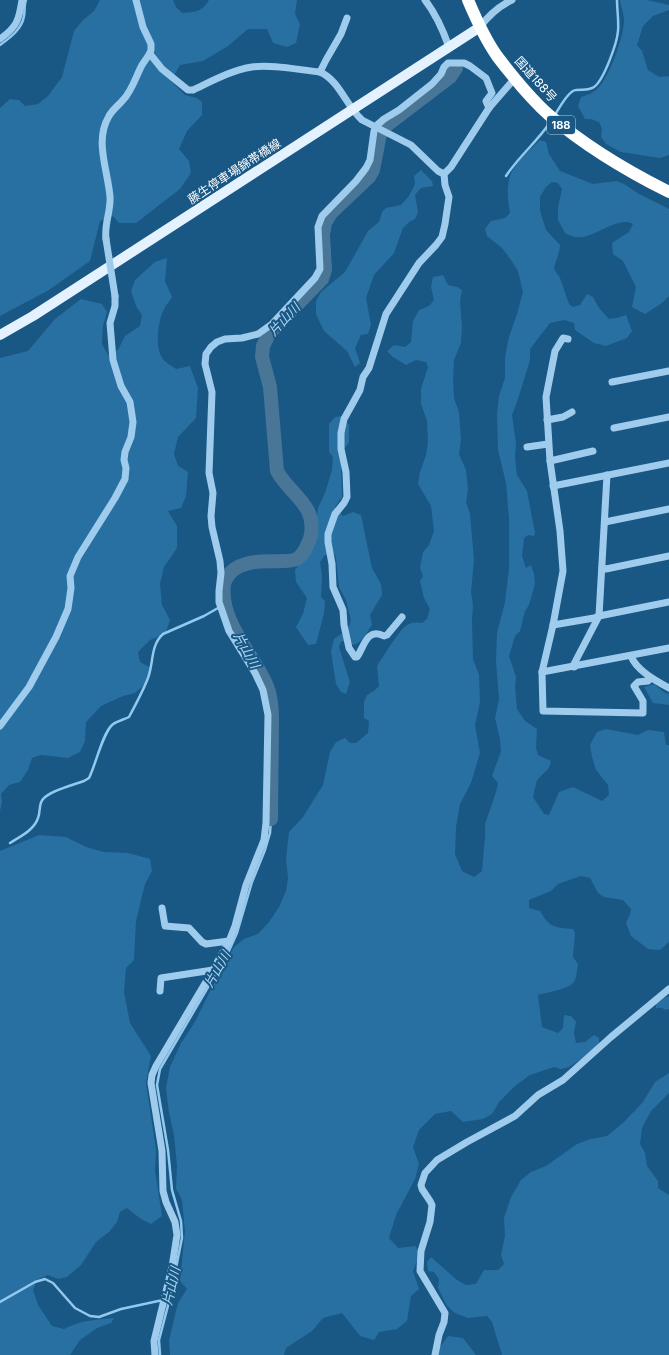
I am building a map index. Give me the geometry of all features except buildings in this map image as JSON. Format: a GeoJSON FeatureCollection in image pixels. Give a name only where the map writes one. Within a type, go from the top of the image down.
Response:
{"type":"FeatureCollection","features":[{"type":"Feature","properties":{"kind":"highway","name":"国道188号"},"geometry":{"type":"LineString","coordinates":[[468,0],[480,27],[497,55],[531,97],[549,115],[575,136],[600,153],[669,192]]}},
{"type":"Feature","properties":{"kind":"main road","name":"藤生停車場錦帯橋線"},"geometry":{"type":"LineString","coordinates":[[0,335],[33,316],[480,27]]}},
{"type":"Feature","properties":{"kind":"street"},"geometry":{"type":"LineString","coordinates":[[0,39],[10,31],[19,19],[22,0]]}},
{"type":"Feature","properties":{"kind":"street"},"geometry":{"type":"LineString","coordinates":[[0,726],[29,687],[56,637],[68,609],[71,588],[70,576],[78,557],[115,498],[125,479],[125,452],[131,437],[133,422],[130,402],[121,386],[113,360],[110,343],[110,323],[115,306],[115,296],[106,239],[105,226],[109,211],[110,197],[103,157],[102,138],[109,116],[124,100],[150,54],[151,44],[143,27],[136,0]]}},
{"type":"Feature","properties":{"kind":"street"},"geometry":{"type":"LineString","coordinates":[[425,0],[430,6],[442,29],[449,47]]}},
{"type":"Feature","properties":{"kind":"street"},"geometry":{"type":"LineString","coordinates":[[480,27],[488,16],[500,6],[512,0]]}},
{"type":"Feature","properties":{"kind":"street"},"geometry":{"type":"LineString","coordinates":[[320,72],[341,34],[347,18]]}},
{"type":"Feature","properties":{"kind":"street"},"geometry":{"type":"LineString","coordinates":[[150,54],[162,69],[188,90],[193,90],[242,69],[252,67],[264,66],[320,72],[332,80],[362,120],[411,145],[438,171],[444,174]]}},
{"type":"Feature","properties":{"kind":"street"},"geometry":{"type":"LineString","coordinates":[[381,129],[384,119],[399,110],[432,84],[441,74],[444,67],[448,63],[452,62],[470,66],[486,78],[492,94],[486,102],[489,108]]}},
{"type":"Feature","properties":{"kind":"street"},"geometry":{"type":"LineString","coordinates":[[444,174],[451,167],[489,108],[515,78]]}},
{"type":"Feature","properties":{"kind":"street"},"geometry":{"type":"LineString","coordinates":[[155,1355],[154,1341],[172,1266],[177,1234],[175,1222],[163,1191],[162,1151],[151,1083],[152,1075],[229,941],[235,926],[246,885],[264,840],[266,823],[268,715],[263,690],[229,631],[219,602],[221,573],[220,561],[212,527],[213,493],[209,473],[212,392],[205,364],[206,354],[214,345],[225,339],[242,338],[264,331],[315,278],[320,270],[318,227],[322,216],[356,181],[366,168],[370,160],[374,131],[381,129]]}},
{"type":"Feature","properties":{"kind":"street"},"geometry":{"type":"LineString","coordinates":[[402,617],[387,635],[384,636],[379,633],[374,633],[370,636],[363,645],[358,656],[355,657],[349,648],[344,626],[343,610],[334,587],[328,534],[334,514],[344,503],[347,497],[346,472],[340,449],[344,419],[360,390],[363,377],[369,368],[386,314],[420,263],[442,237],[449,197],[445,185],[444,174]]}},
{"type":"Feature","properties":{"kind":"street"},"geometry":{"type":"LineString","coordinates":[[568,339],[563,338],[555,351],[546,397],[548,444],[560,531],[563,570],[553,625],[542,672],[543,711],[643,713],[643,701],[634,686],[638,682],[648,681],[651,678]]}},
{"type":"Feature","properties":{"kind":"street"},"geometry":{"type":"LineString","coordinates":[[612,382],[669,371]]}},
{"type":"Feature","properties":{"kind":"street"},"geometry":{"type":"LineString","coordinates":[[547,420],[563,417],[572,412]]}},
{"type":"Feature","properties":{"kind":"street"},"geometry":{"type":"LineString","coordinates":[[614,428],[669,417]]}},
{"type":"Feature","properties":{"kind":"street"},"geometry":{"type":"LineString","coordinates":[[527,447],[548,444]]}},
{"type":"Feature","properties":{"kind":"street"},"geometry":{"type":"LineString","coordinates":[[550,461],[593,451]]}},
{"type":"Feature","properties":{"kind":"street"},"geometry":{"type":"LineString","coordinates":[[553,486],[669,463]]}},
{"type":"Feature","properties":{"kind":"street"},"geometry":{"type":"LineString","coordinates":[[574,667],[598,616],[607,475]]}},
{"type":"Feature","properties":{"kind":"street"},"geometry":{"type":"LineString","coordinates":[[605,522],[669,509]]}},
{"type":"Feature","properties":{"kind":"street"},"geometry":{"type":"LineString","coordinates":[[602,568],[606,569],[669,556]]}},
{"type":"Feature","properties":{"kind":"street"},"geometry":{"type":"LineString","coordinates":[[553,625],[669,602]]}},
{"type":"Feature","properties":{"kind":"street"},"geometry":{"type":"LineString","coordinates":[[542,672],[669,648]]}},
{"type":"Feature","properties":{"kind":"street"},"geometry":{"type":"LineString","coordinates":[[631,656],[632,661],[651,678],[669,688]]}},
{"type":"Feature","properties":{"kind":"street"},"geometry":{"type":"LineString","coordinates":[[162,908],[165,926],[189,928],[202,942],[206,944],[229,941]]}},
{"type":"Feature","properties":{"kind":"street"},"geometry":{"type":"LineString","coordinates":[[160,991],[161,978],[213,970]]}},
{"type":"Feature","properties":{"kind":"street"},"geometry":{"type":"LineString","coordinates":[[435,1355],[439,1335],[446,1316],[420,1272],[421,1251],[430,1222],[432,1206],[422,1189],[426,1173],[437,1160],[515,1116],[538,1095],[563,1080],[611,1037],[669,989]]}},
{"type":"Feature","properties":{"kind":"shaded area"},"geometry":{"type":"Polygon","coordinates":[[[100,0],[173,0],[176,7],[182,13],[198,11],[204,7],[209,0],[297,0],[295,14],[300,24],[296,43],[287,47],[273,43],[267,29],[248,29],[228,46],[203,61],[180,65],[171,81],[185,95],[197,98],[202,102],[202,115],[187,131],[179,149],[189,161],[191,173],[180,189],[136,223],[119,223],[113,216],[100,221],[90,261],[49,290],[0,316],[0,108],[10,99],[19,100],[25,106],[38,104],[48,96],[62,77],[74,31],[83,20],[94,11],[100,0]]]}},
{"type":"Feature","properties":{"kind":"shaded area"},"geometry":{"type":"Polygon","coordinates":[[[620,0],[647,0],[669,5],[669,10],[653,16],[643,26],[637,45],[642,51],[648,70],[659,77],[669,77],[669,155],[660,158],[621,152],[606,144],[601,137],[602,129],[599,122],[591,119],[585,119],[578,106],[581,97],[594,91],[602,83],[616,55],[624,26],[620,0]]]}},
{"type":"Feature","properties":{"kind":"shaded area"},"geometry":{"type":"Polygon","coordinates":[[[540,140],[546,142],[549,154],[560,171],[593,184],[617,181],[669,209],[669,296],[662,303],[645,314],[632,307],[636,287],[623,261],[613,254],[612,243],[629,232],[633,224],[622,222],[589,236],[574,236],[565,233],[558,220],[558,208],[562,189],[558,183],[552,182],[546,187],[540,197],[540,211],[546,230],[560,245],[554,269],[560,278],[569,304],[573,307],[580,305],[587,294],[593,297],[599,308],[609,319],[626,315],[632,331],[627,338],[606,346],[594,343],[575,330],[574,323],[564,320],[550,323],[530,349],[530,360],[512,415],[516,444],[515,457],[517,475],[527,491],[535,533],[534,536],[528,535],[524,538],[522,556],[526,568],[531,565],[535,584],[529,605],[525,611],[520,631],[515,636],[509,656],[516,677],[515,686],[517,709],[525,721],[537,729],[536,748],[538,755],[551,761],[549,768],[537,780],[533,797],[544,814],[549,815],[559,792],[573,787],[602,801],[609,795],[608,785],[596,770],[592,757],[590,745],[597,732],[606,729],[638,735],[648,730],[664,732],[666,745],[669,745],[669,942],[660,950],[648,949],[631,936],[626,923],[631,909],[623,900],[604,897],[598,893],[590,878],[581,876],[558,884],[551,891],[529,900],[529,908],[540,911],[546,920],[553,926],[573,929],[575,933],[573,957],[578,964],[575,980],[565,988],[538,995],[542,1027],[558,1033],[563,1028],[564,1015],[571,1016],[576,1022],[574,1033],[576,1043],[585,1042],[594,1035],[599,1038],[599,1043],[589,1054],[569,1067],[561,1069],[554,1067],[530,1075],[515,1086],[499,1102],[492,1114],[483,1119],[463,1122],[451,1111],[435,1114],[419,1130],[413,1147],[419,1164],[415,1179],[396,1215],[389,1238],[398,1248],[416,1246],[419,1256],[413,1271],[419,1289],[411,1296],[407,1321],[397,1329],[379,1332],[374,1340],[360,1336],[342,1313],[323,1318],[312,1331],[286,1348],[284,1355],[170,1355],[169,1340],[178,1303],[187,1289],[180,1281],[185,1231],[182,1200],[176,1189],[177,1166],[174,1135],[169,1113],[166,1088],[170,1067],[181,1043],[195,1022],[234,947],[244,939],[258,934],[269,922],[279,907],[286,891],[288,878],[286,859],[289,832],[303,817],[323,785],[330,752],[336,742],[345,738],[350,743],[356,743],[368,733],[369,721],[364,718],[364,702],[367,695],[379,686],[377,666],[396,638],[407,625],[416,622],[422,623],[427,619],[430,609],[424,598],[420,581],[423,576],[420,568],[423,552],[429,545],[434,531],[431,506],[418,484],[428,442],[427,421],[421,404],[421,389],[428,367],[426,362],[416,360],[406,365],[393,357],[387,351],[394,345],[405,347],[411,342],[413,321],[419,310],[429,306],[434,300],[431,287],[433,277],[443,275],[448,285],[462,290],[460,301],[462,327],[461,343],[454,360],[453,378],[454,398],[459,412],[461,440],[459,454],[466,470],[468,489],[466,502],[470,514],[474,560],[471,592],[473,605],[473,659],[479,675],[480,702],[475,725],[480,753],[471,783],[460,804],[456,827],[455,854],[462,871],[474,877],[482,871],[485,824],[498,783],[492,776],[501,751],[495,718],[499,700],[496,661],[497,633],[505,602],[509,569],[509,518],[506,483],[498,450],[497,414],[499,396],[505,378],[505,357],[509,337],[523,292],[518,271],[502,248],[487,236],[485,229],[491,221],[505,218],[510,213],[508,188],[512,171],[523,157],[540,140]]]}},
{"type":"Feature","properties":{"kind":"shaded area"},"geometry":{"type":"Polygon","coordinates":[[[421,170],[432,181],[433,186],[421,188],[415,195],[418,212],[415,219],[403,228],[394,253],[374,275],[366,298],[371,325],[368,334],[361,335],[355,348],[360,363],[355,367],[347,351],[324,331],[316,314],[316,301],[321,292],[345,272],[368,231],[379,222],[382,212],[386,208],[401,205],[409,196],[415,184],[414,176],[421,170]]]}},
{"type":"Feature","properties":{"kind":"shaded area"},"geometry":{"type":"Polygon","coordinates":[[[167,258],[165,281],[172,297],[165,307],[160,319],[158,341],[160,354],[167,363],[176,369],[190,366],[198,388],[196,418],[178,437],[174,454],[178,466],[188,472],[186,496],[181,508],[168,511],[177,526],[177,548],[164,567],[160,584],[162,605],[170,620],[165,634],[150,640],[138,652],[140,662],[151,668],[144,685],[135,693],[123,696],[101,706],[86,722],[85,741],[80,752],[68,758],[41,755],[32,758],[28,770],[20,782],[9,785],[1,794],[2,802],[0,811],[0,358],[28,351],[55,319],[81,299],[102,304],[107,312],[103,326],[102,344],[108,355],[118,350],[125,336],[140,326],[142,315],[136,306],[131,291],[135,280],[155,262],[167,258]]]}},
{"type":"Feature","properties":{"kind":"shaded area"},"geometry":{"type":"Polygon","coordinates":[[[342,416],[349,425],[349,442],[345,448],[341,463],[342,497],[335,507],[343,516],[353,512],[361,515],[372,568],[381,584],[382,595],[370,615],[372,625],[364,637],[353,645],[349,639],[341,642],[339,647],[350,682],[346,694],[341,692],[336,684],[331,652],[334,639],[348,629],[351,620],[346,600],[339,587],[336,558],[334,553],[325,555],[320,562],[322,576],[321,597],[325,601],[324,613],[316,644],[308,645],[296,627],[303,614],[307,598],[296,582],[295,570],[313,544],[318,508],[325,493],[332,470],[333,457],[329,452],[329,424],[335,417],[342,416]]]}},
{"type":"Feature","properties":{"kind":"shaded area"},"geometry":{"type":"Polygon","coordinates":[[[654,684],[665,693],[669,694],[669,705],[653,703],[644,687],[654,684]]]}},
{"type":"Feature","properties":{"kind":"shaded area"},"geometry":{"type":"Polygon","coordinates":[[[39,835],[66,837],[86,847],[104,852],[128,853],[150,859],[152,871],[145,884],[136,921],[134,960],[126,968],[124,992],[130,1023],[151,1056],[146,1083],[156,1150],[155,1171],[162,1216],[151,1224],[141,1219],[127,1208],[120,1212],[117,1222],[109,1232],[96,1242],[81,1265],[67,1277],[58,1279],[48,1275],[38,1279],[33,1290],[38,1305],[52,1326],[64,1329],[82,1322],[114,1318],[111,1323],[97,1328],[80,1340],[70,1355],[0,1355],[0,851],[39,835]]]}},
{"type":"Feature","properties":{"kind":"shaded area"},"geometry":{"type":"Polygon","coordinates":[[[666,997],[669,997],[669,1009],[666,1010],[656,1008],[656,1003],[666,997]]]}},
{"type":"Feature","properties":{"kind":"shaded area"},"geometry":{"type":"Polygon","coordinates":[[[669,1073],[669,1093],[651,1111],[642,1128],[640,1144],[645,1153],[647,1166],[658,1181],[658,1188],[669,1195],[669,1355],[502,1355],[492,1322],[487,1316],[468,1318],[455,1313],[447,1306],[438,1288],[439,1279],[434,1272],[428,1271],[427,1262],[431,1257],[457,1280],[466,1285],[476,1284],[484,1270],[498,1270],[504,1264],[501,1255],[505,1236],[504,1218],[511,1197],[521,1180],[531,1172],[546,1166],[577,1144],[591,1139],[607,1136],[624,1122],[643,1102],[655,1082],[669,1073]]]}},
{"type":"Feature","properties":{"kind":"shaded area"},"geometry":{"type":"Polygon","coordinates":[[[448,1336],[463,1338],[476,1355],[432,1355],[437,1351],[448,1336]]]}},
{"type":"Feature","properties":{"kind":"waterway"},"geometry":{"type":"LineString","coordinates":[[0,45],[21,25],[26,0]]}},
{"type":"Feature","properties":{"kind":"waterway"},"geometry":{"type":"LineString","coordinates":[[555,115],[570,93],[576,90],[592,88],[602,77],[613,52],[617,37],[617,0]]}},
{"type":"Feature","properties":{"kind":"waterway","name":"片山川"},"geometry":{"type":"LineString","coordinates":[[271,819],[272,719],[270,698],[267,686],[261,674],[232,625],[224,598],[224,584],[231,572],[242,565],[256,562],[295,560],[306,548],[312,526],[305,506],[277,471],[270,387],[262,357],[263,346],[269,334],[322,279],[325,270],[323,235],[325,223],[331,213],[369,177],[373,170],[380,134],[387,125],[450,77],[456,68]]}},
{"type":"Feature","properties":{"kind":"waterway"},"geometry":{"type":"LineString","coordinates":[[506,176],[551,121]]}},
{"type":"Feature","properties":{"kind":"waterway"},"geometry":{"type":"LineString","coordinates":[[10,843],[27,832],[33,826],[38,818],[40,805],[44,798],[57,790],[89,778],[108,730],[112,725],[129,717],[137,702],[150,672],[154,649],[163,634],[204,616],[225,604]]}},
{"type":"Feature","properties":{"kind":"waterway","name":"片山川"},"geometry":{"type":"LineString","coordinates":[[160,1355],[159,1340],[170,1298],[182,1238],[181,1221],[172,1190],[168,1150],[157,1085],[160,1069],[228,953],[237,933],[252,882],[265,850],[270,833],[271,819]]}},
{"type":"Feature","properties":{"kind":"waterway"},"geometry":{"type":"LineString","coordinates":[[0,1302],[35,1282],[45,1279],[53,1283],[75,1308],[90,1316],[99,1317],[121,1309],[163,1300]]}}]}
